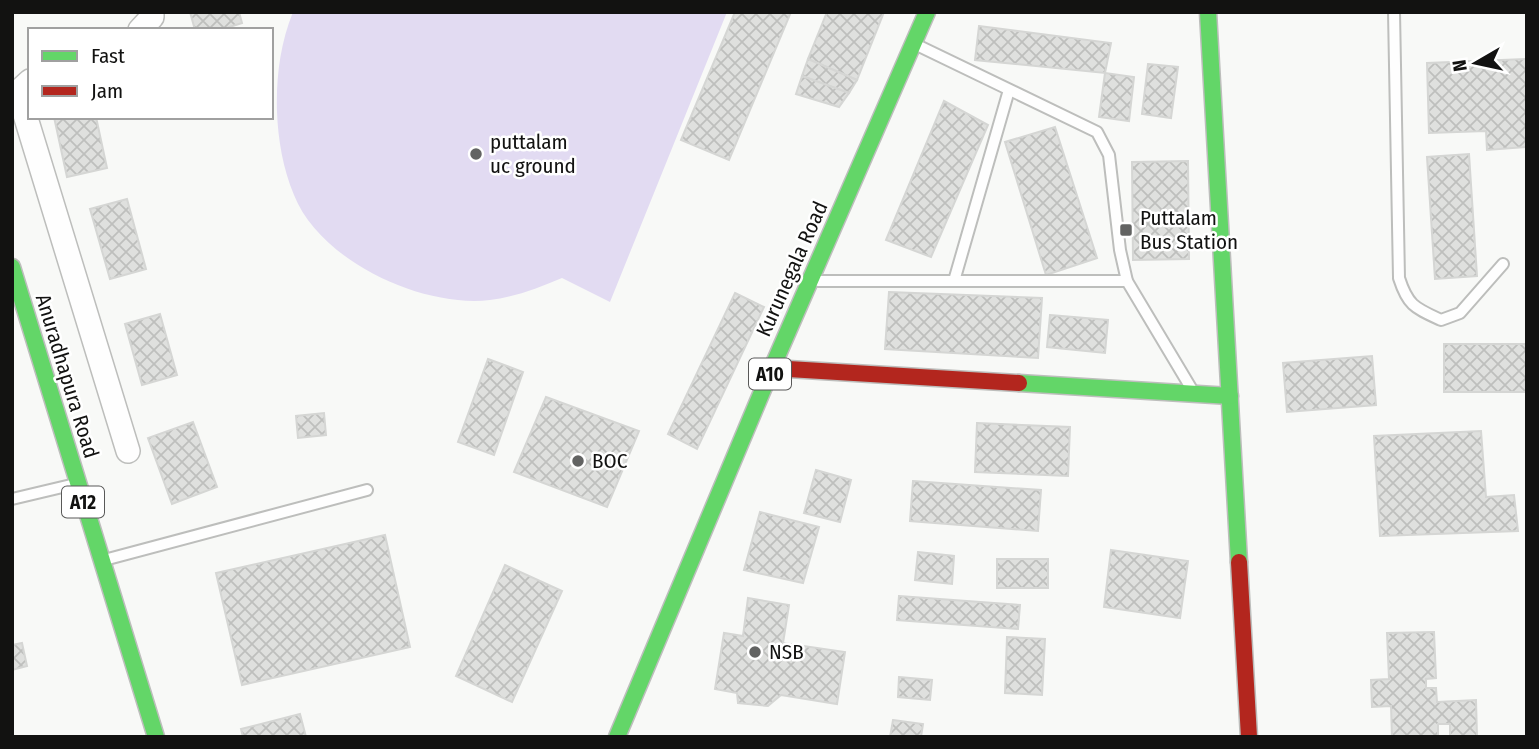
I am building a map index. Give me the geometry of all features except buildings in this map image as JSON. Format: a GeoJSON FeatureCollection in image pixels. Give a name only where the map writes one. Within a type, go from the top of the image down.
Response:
{"type":"FeatureCollection","features":[{"type":"Feature","properties":{"kind":"main road","name":"Kurunegala Road"},"geometry":{"type":"LineString","coordinates":[[617,737],[772,369],[927,12]]}},
{"type":"Feature","properties":{"kind":"main road"},"geometry":{"type":"LineString","coordinates":[[1208,12],[1249,737]]}},
{"type":"Feature","properties":{"kind":"main road","name":"Anuradhapura Road"},"geometry":{"type":"LineString","coordinates":[[12,267],[156,737]]}},
{"type":"Feature","properties":{"kind":"main road"},"geometry":{"type":"LineString","coordinates":[[772,369],[1230,396]]}},
{"type":"Feature","properties":{"kind":"street"},"geometry":{"type":"LineString","coordinates":[[141,28],[152,12]]}},
{"type":"Feature","properties":{"kind":"street"},"geometry":{"type":"LineString","coordinates":[[28,83],[18,92],[128,450]]}},
{"type":"Feature","properties":{"kind":"lane"},"geometry":{"type":"LineString","coordinates":[[1394,12],[1399,278],[1405,298],[1414,308],[1441,320],[1460,313],[1503,264]]}},
{"type":"Feature","properties":{"kind":"lane"},"geometry":{"type":"LineString","coordinates":[[914,43],[1097,132],[1109,155],[1120,250],[1127,281],[1194,394]]}},
{"type":"Feature","properties":{"kind":"lane"},"geometry":{"type":"LineString","coordinates":[[954,281],[1009,90]]}},
{"type":"Feature","properties":{"kind":"lane"},"geometry":{"type":"LineString","coordinates":[[810,281],[1127,281]]}},
{"type":"Feature","properties":{"kind":"lane"},"geometry":{"type":"LineString","coordinates":[[12,499],[77,484]]}},
{"type":"Feature","properties":{"kind":"lane"},"geometry":{"type":"LineString","coordinates":[[102,560],[366,490]]}},
{"type":"Feature","properties":{"kind":"shaded area","name":"puttalam uc ground"},"geometry":{"type":"Polygon","coordinates":[[[293,12],[727,12],[610,302],[562,278],[535,289],[490,300],[434,296],[405,288],[376,275],[326,240],[307,219],[294,195],[280,143],[277,112],[278,74],[285,36],[293,12]]]}},
{"type":"Feature","properties":{"kind":"traffic: fast"},"geometry":{"type":"LineString","coordinates":[[617,737],[772,368],[927,12]]}},
{"type":"Feature","properties":{"kind":"traffic: fast"},"geometry":{"type":"LineString","coordinates":[[1208,12],[1239,562]]}},
{"type":"Feature","properties":{"kind":"traffic: fast"},"geometry":{"type":"LineString","coordinates":[[12,267],[156,737]]}},
{"type":"Feature","properties":{"kind":"traffic: fast"},"geometry":{"type":"LineString","coordinates":[[1019,383],[1230,396]]}},
{"type":"Feature","properties":{"kind":"traffic: jam"},"geometry":{"type":"LineString","coordinates":[[772,368],[1019,383]]}},
{"type":"Feature","properties":{"kind":"traffic: jam"},"geometry":{"type":"LineString","coordinates":[[1239,562],[1249,737]]}},
{"type":"Feature","properties":{"kind":"place","name":"puttalam uc ground"},"geometry":{"type":"Point","coordinates":[476,154]}},
{"type":"Feature","properties":{"kind":"place","name":"Puttalam Bus Station"},"geometry":{"type":"Point","coordinates":[1126,230]}},
{"type":"Feature","properties":{"kind":"place","name":"BOC"},"geometry":{"type":"Point","coordinates":[578,461]}},
{"type":"Feature","properties":{"kind":"place","name":"NSB"},"geometry":{"type":"Point","coordinates":[755,652]}}]}
